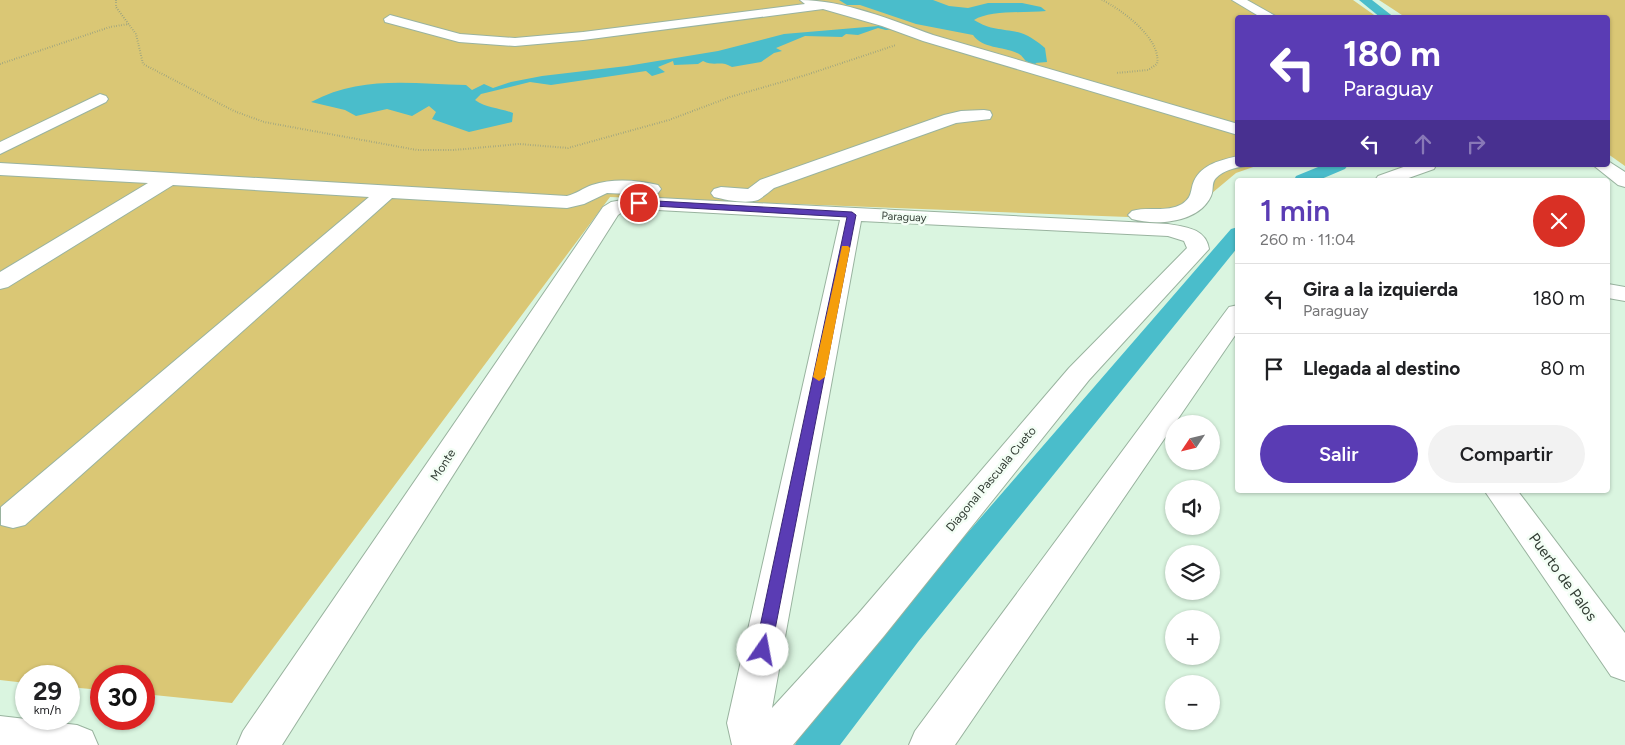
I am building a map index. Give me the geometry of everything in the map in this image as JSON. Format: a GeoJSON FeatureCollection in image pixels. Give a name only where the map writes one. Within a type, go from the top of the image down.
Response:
{"type":"FeatureCollection","features":[{"type":"Feature","properties":{"kind":"street"},"geometry":{"type":"LineString","coordinates":[[806,0],[887,22],[928,38],[1235,129]]}},
{"type":"Feature","properties":{"kind":"street"},"geometry":{"type":"LineString","coordinates":[[1238,0],[1267,15]]}},
{"type":"Feature","properties":{"kind":"street"},"geometry":{"type":"LineString","coordinates":[[390,19],[459,38],[515,42],[583,36],[823,5]]}},
{"type":"Feature","properties":{"kind":"street"},"geometry":{"type":"LineString","coordinates":[[0,149],[100,99]]}},
{"type":"Feature","properties":{"kind":"street"},"geometry":{"type":"LineString","coordinates":[[752,195],[767,184],[950,119],[984,114]]}},
{"type":"Feature","properties":{"kind":"street"},"geometry":{"type":"LineString","coordinates":[[0,169],[567,202],[583,199],[601,188],[612,187],[1166,215],[1192,205],[1201,196],[1204,179],[1228,164],[1235,163]]}},
{"type":"Feature","properties":{"kind":"street"},"geometry":{"type":"LineString","coordinates":[[1391,178],[1421,167]]}},
{"type":"Feature","properties":{"kind":"street"},"geometry":{"type":"LineString","coordinates":[[1605,167],[1625,181]]}},
{"type":"Feature","properties":{"kind":"street"},"geometry":{"type":"LineString","coordinates":[[0,282],[171,178]]}},
{"type":"Feature","properties":{"kind":"street"},"geometry":{"type":"LineString","coordinates":[[13,516],[388,191]]}},
{"type":"Feature","properties":{"kind":"street","name":"Paraguay"},"geometry":{"type":"LineString","coordinates":[[639,203],[1168,230]]}},
{"type":"Feature","properties":{"kind":"street","name":"Monte"},"geometry":{"type":"LineString","coordinates":[[258,745],[610,212],[618,206],[639,203]]}},
{"type":"Feature","properties":{"kind":"street"},"geometry":{"type":"LineString","coordinates":[[753,745],[748,723],[852,215]]}},
{"type":"Feature","properties":{"kind":"street","name":"Diagonal Pascuala Cueto"},"geometry":{"type":"LineString","coordinates":[[766,745],[871,625],[1074,380],[1198,249],[1198,242],[1194,237],[1168,230]]}},
{"type":"Feature","properties":{"kind":"street"},"geometry":{"type":"LineString","coordinates":[[1610,291],[1625,294]]}},
{"type":"Feature","properties":{"kind":"street"},"geometry":{"type":"LineString","coordinates":[[930,745],[1235,316]]}},
{"type":"Feature","properties":{"kind":"street","name":"Puerto de Palos"},"geometry":{"type":"LineString","coordinates":[[1502,493],[1625,664]]}},
{"type":"Feature","properties":{"kind":"street"},"geometry":{"type":"LineString","coordinates":[[0,736],[76,745]]}},
{"type":"Feature","properties":{"kind":"path"},"geometry":{"type":"LineString","coordinates":[[116,0],[116,7],[136,34],[143,64],[249,118],[416,150],[436,151],[519,144],[554,148],[581,146],[669,120],[730,97],[806,75],[844,61],[912,40],[928,38]]}},
{"type":"Feature","properties":{"kind":"path"},"geometry":{"type":"LineString","coordinates":[[1102,0],[1135,20],[1158,58],[1157,64],[1148,70],[1114,74]]}},
{"type":"Feature","properties":{"kind":"path"},"geometry":{"type":"LineString","coordinates":[[0,64],[110,27],[130,24]]}},
{"type":"Feature","properties":{"kind":"shaded area"},"geometry":{"type":"Polygon","coordinates":[[[0,0],[1353,0],[1374,15],[1235,15],[1235,167],[1253,167],[1236,173],[1181,219],[610,197],[232,703],[155,695],[155,665],[90,665],[90,689],[80,688],[80,665],[15,665],[15,682],[0,680],[0,0]]]}},
{"type":"Feature","properties":{"kind":"shaded area"},"geometry":{"type":"Polygon","coordinates":[[[1379,0],[1625,0],[1625,166],[1610,155],[1610,15],[1402,15],[1379,0]]]}},
{"type":"Feature","properties":{"kind":"water"},"geometry":{"type":"Polygon","coordinates":[[[839,0],[933,0],[949,6],[968,8],[988,3],[1022,3],[1041,7],[1046,11],[999,13],[974,20],[986,26],[1021,33],[1031,37],[1045,48],[1047,62],[1035,63],[1038,65],[1026,61],[1017,53],[982,43],[973,35],[916,24],[860,5],[847,5],[839,0]]]}},
{"type":"Feature","properties":{"kind":"water"},"geometry":{"type":"Polygon","coordinates":[[[890,25],[894,29],[878,28],[858,35],[846,34],[842,37],[805,36],[776,48],[782,51],[774,53],[761,62],[732,67],[703,61],[698,64],[674,65],[673,61],[658,67],[665,72],[652,76],[646,71],[551,85],[530,82],[481,94],[475,100],[479,103],[513,113],[512,122],[469,132],[432,119],[436,112],[429,106],[412,116],[387,109],[356,116],[345,110],[311,102],[330,93],[368,84],[466,85],[472,90],[484,84],[493,88],[511,82],[542,76],[627,66],[718,51],[784,34],[890,25]]]}},
{"type":"Feature","properties":{"kind":"waterway"},"geometry":{"type":"LineString","coordinates":[[1365,0],[1385,15]]}},
{"type":"Feature","properties":{"kind":"waterway"},"geometry":{"type":"LineString","coordinates":[[1308,178],[1334,167]]}},
{"type":"Feature","properties":{"kind":"waterway"},"geometry":{"type":"LineString","coordinates":[[815,745],[905,631],[1235,237]]}},
{"type":"Feature","properties":{"kind":"slow traffic"},"geometry":{"type":"LineString","coordinates":[[819,377],[845,248]]}},
{"type":"Feature","properties":{"kind":"route"},"geometry":{"type":"LineString","coordinates":[[639,203],[852,215],[763,650]]}}]}
